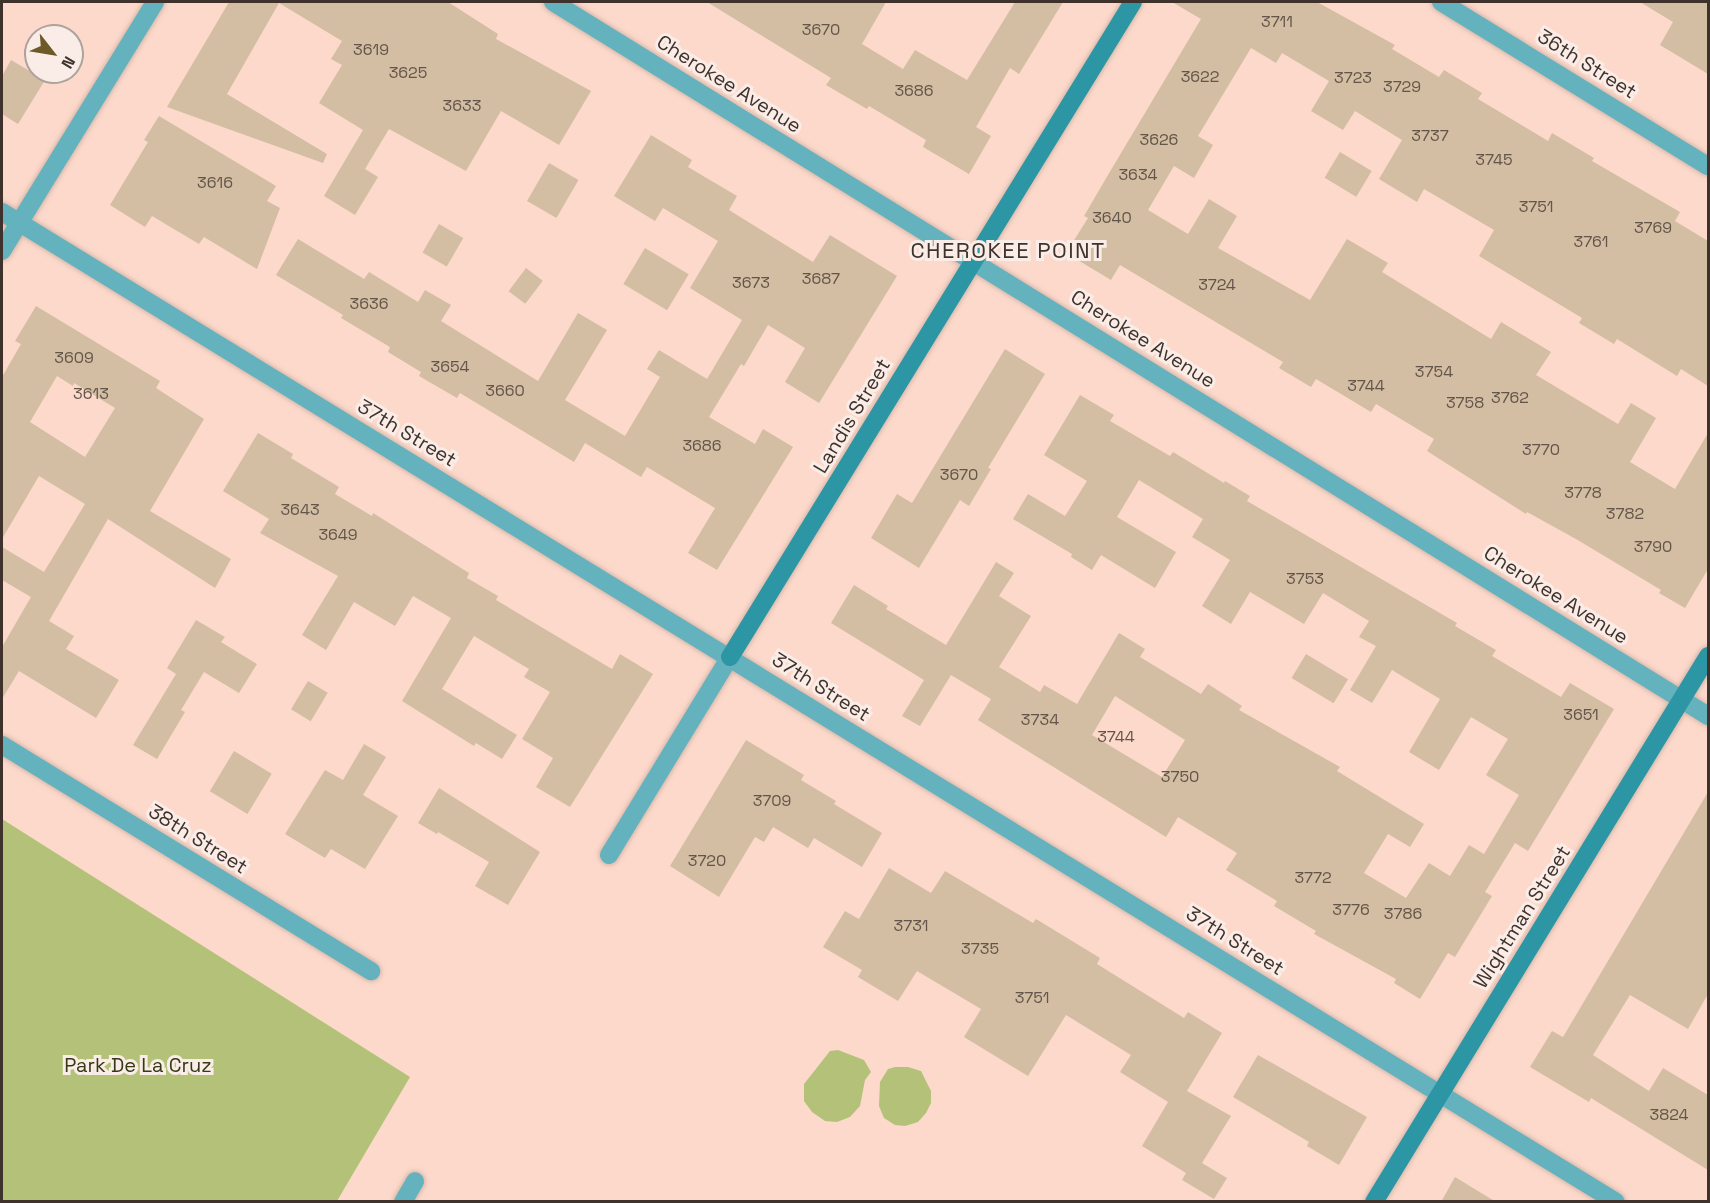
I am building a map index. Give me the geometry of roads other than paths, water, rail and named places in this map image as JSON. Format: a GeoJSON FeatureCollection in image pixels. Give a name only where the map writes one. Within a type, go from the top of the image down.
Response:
{"type":"FeatureCollection","features":[{"type":"Feature","properties":{"kind":"street"},"geometry":{"type":"LineString","coordinates":[[2,251],[155,2]]}},
{"type":"Feature","properties":{"kind":"street","name":"Cherokee Avenue"},"geometry":{"type":"LineString","coordinates":[[553,2],[974,260],[1708,716]]}},
{"type":"Feature","properties":{"kind":"street","name":"Landis Street"},"geometry":{"type":"LineString","coordinates":[[609,855],[1132,2]]}},
{"type":"Feature","properties":{"kind":"street","name":"36th Street"},"geometry":{"type":"LineString","coordinates":[[1441,2],[1708,166]]}},
{"type":"Feature","properties":{"kind":"street","name":"37th Street"},"geometry":{"type":"LineString","coordinates":[[2,212],[1616,1202]]}},
{"type":"Feature","properties":{"kind":"street","name":"Wightman Street"},"geometry":{"type":"LineString","coordinates":[[1374,1202],[1708,656]]}},
{"type":"Feature","properties":{"kind":"street","name":"38th Street"},"geometry":{"type":"LineString","coordinates":[[2,745],[371,971]]}},
{"type":"Feature","properties":{"kind":"street"},"geometry":{"type":"LineString","coordinates":[[403,1202],[415,1181]]}},
{"type":"Feature","properties":{"kind":"district","name":"CHEROKEE POINT"},"geometry":{"type":"Point","coordinates":[1008,251]}},
{"type":"Feature","properties":{"kind":"park label","name":"Park De La Cruz"},"geometry":{"type":"Point","coordinates":[138,1065]}}]}
